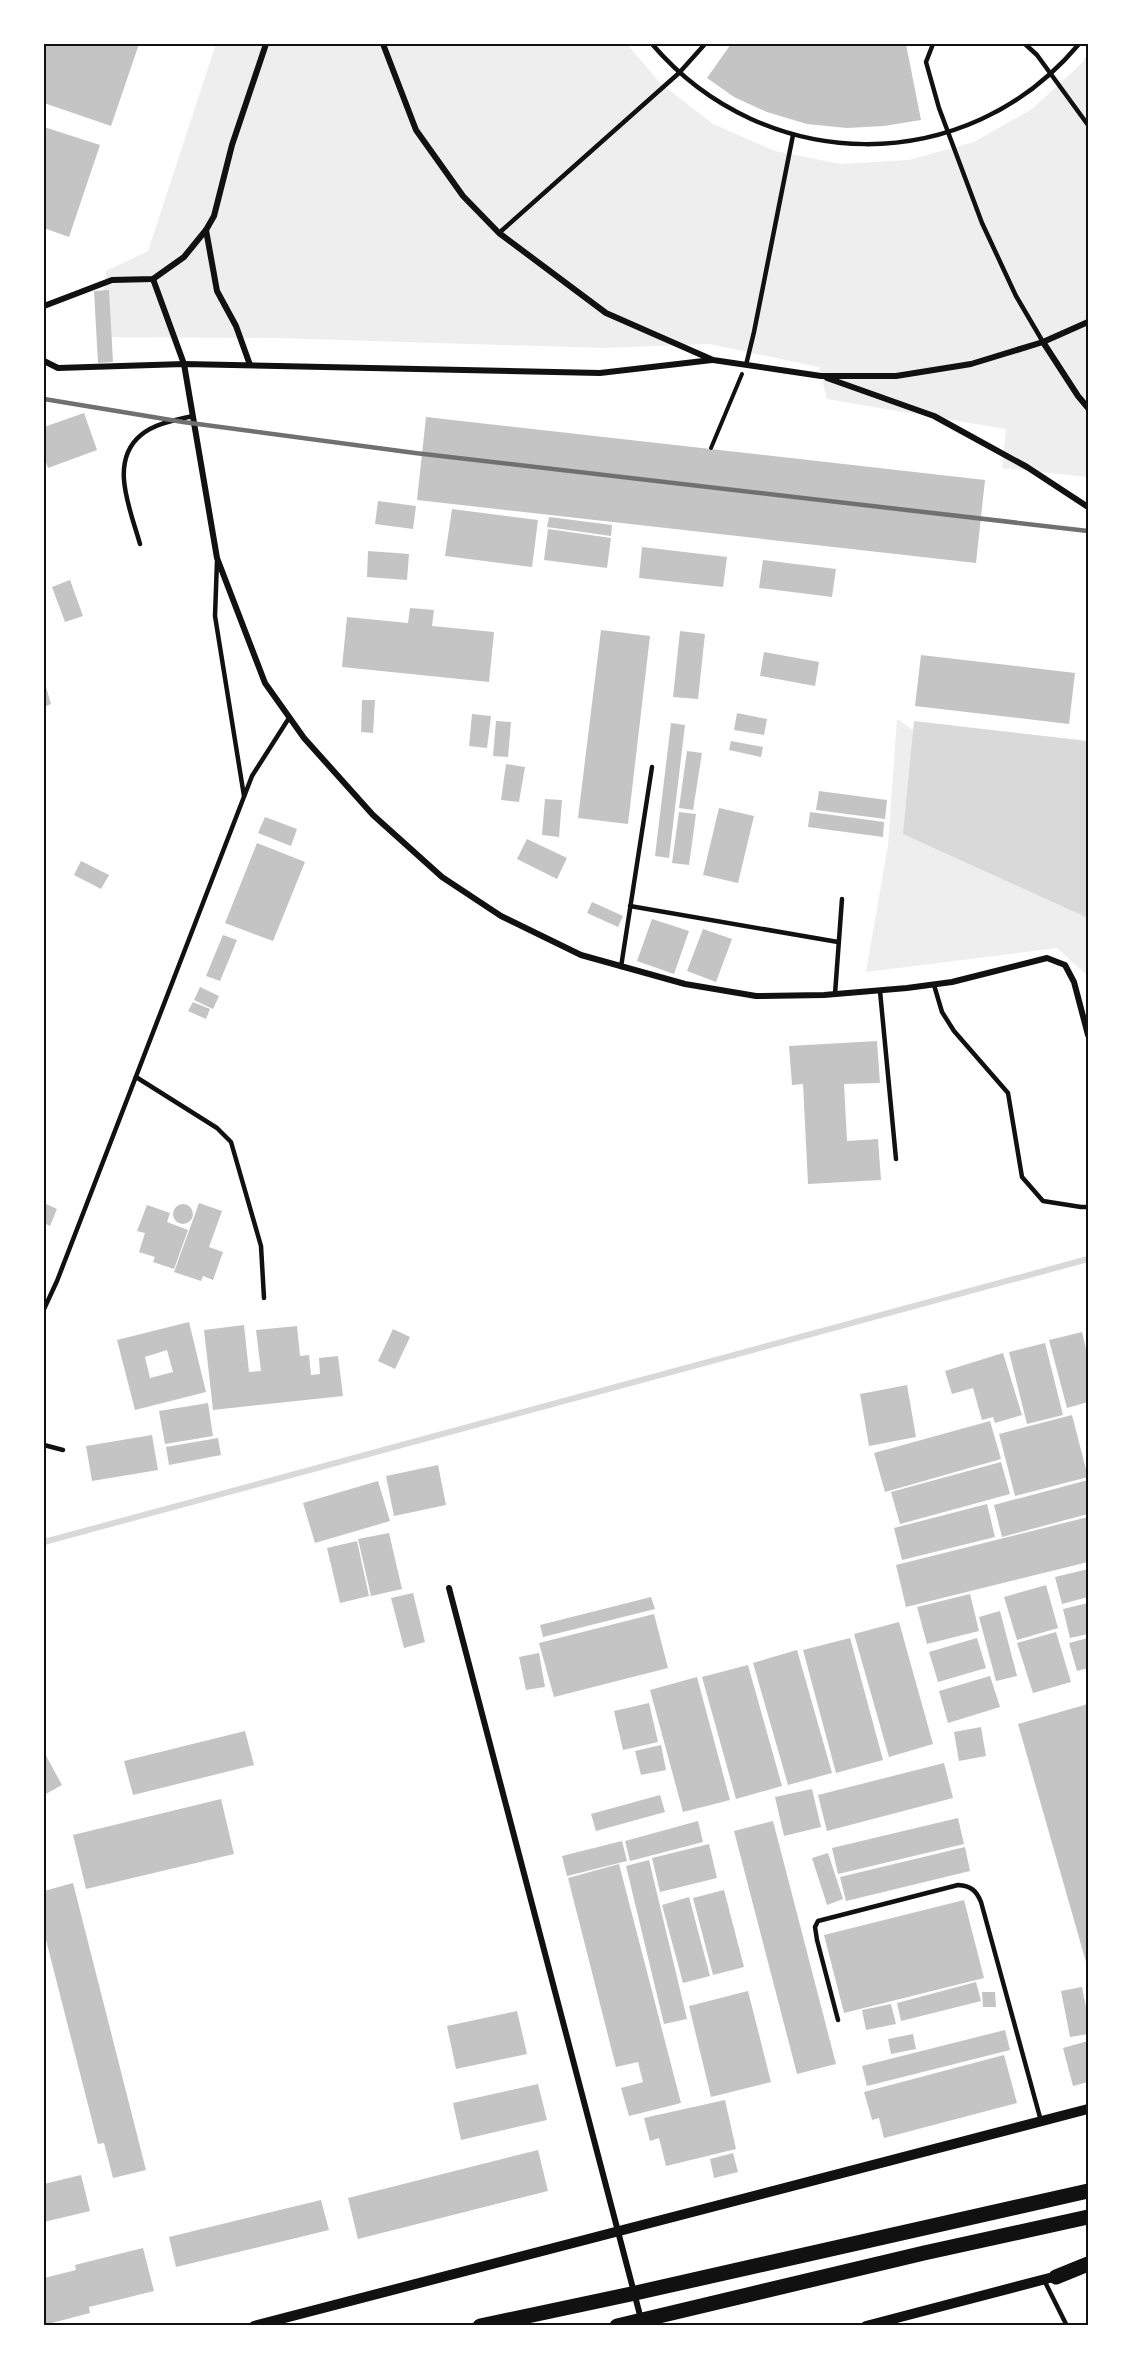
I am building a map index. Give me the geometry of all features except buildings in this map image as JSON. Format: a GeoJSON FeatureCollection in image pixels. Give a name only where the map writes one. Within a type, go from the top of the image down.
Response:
{"type":"FeatureCollection","features":[{"type":"Feature","properties":{"kind":"main road"},"geometry":{"type":"LineString","coordinates":[[480,2325],[631,2294],[1089,2191]]}},
{"type":"Feature","properties":{"kind":"main road"},"geometry":{"type":"LineString","coordinates":[[617,2325],[1089,2217]]}},
{"type":"Feature","properties":{"kind":"main road"},"geometry":{"type":"LineString","coordinates":[[1050,2278],[1089,2266]]}},
{"type":"Feature","properties":{"kind":"street"},"geometry":{"type":"LineString","coordinates":[[44,306],[112,280],[153,279],[184,257],[206,230],[214,216],[232,145],[266,44]]}},
{"type":"Feature","properties":{"kind":"street"},"geometry":{"type":"LineString","coordinates":[[383,44],[416,130],[463,196],[499,233],[606,313],[713,360],[821,376],[896,376],[971,364],[1043,342],[1089,322]]}},
{"type":"Feature","properties":{"kind":"street"},"geometry":{"type":"LineString","coordinates":[[206,230],[217,291],[236,326],[250,365]]}},
{"type":"Feature","properties":{"kind":"street"},"geometry":{"type":"LineString","coordinates":[[153,279],[184,364],[207,508],[218,558],[265,683],[304,738],[373,815],[442,877],[510,920],[581,955],[685,984],[756,996],[835,994],[952,982],[1047,958],[1065,965],[1074,982],[1089,1035]]}},
{"type":"Feature","properties":{"kind":"street"},"geometry":{"type":"LineString","coordinates":[[1043,342],[1078,396],[1089,408]]}},
{"type":"Feature","properties":{"kind":"street"},"geometry":{"type":"LineString","coordinates":[[44,361],[58,368],[184,364],[600,373],[713,360]]}},
{"type":"Feature","properties":{"kind":"street"},"geometry":{"type":"LineString","coordinates":[[821,376],[934,416],[1027,467],[1089,507]]}},
{"type":"Feature","properties":{"kind":"street"},"geometry":{"type":"LineString","coordinates":[[448,1588],[643,2325]]}},
{"type":"Feature","properties":{"kind":"street"},"geometry":{"type":"LineString","coordinates":[[254,2325],[1089,2109]]}},
{"type":"Feature","properties":{"kind":"street"},"geometry":{"type":"LineString","coordinates":[[866,2325],[1050,2278]]}},
{"type":"Feature","properties":{"kind":"lane"},"geometry":{"type":"LineString","coordinates":[[652,44],[679,73],[721,104],[744,116],[793,135],[844,144],[914,140],[948,132],[1002,108],[1032,89],[1051,74],[1079,44]]}},
{"type":"Feature","properties":{"kind":"lane"},"geometry":{"type":"LineString","coordinates":[[499,233],[679,73],[705,44]]}},
{"type":"Feature","properties":{"kind":"lane"},"geometry":{"type":"LineString","coordinates":[[933,44],[926,62],[948,132],[982,223],[1016,296],[1043,342]]}},
{"type":"Feature","properties":{"kind":"lane"},"geometry":{"type":"LineString","coordinates":[[1025,44],[1051,74],[1089,126]]}},
{"type":"Feature","properties":{"kind":"lane"},"geometry":{"type":"LineString","coordinates":[[746,365],[793,135]]}},
{"type":"Feature","properties":{"kind":"lane"},"geometry":{"type":"LineString","coordinates":[[140,544],[122,476],[125,458],[140,435],[159,425],[194,416]]}},
{"type":"Feature","properties":{"kind":"lane"},"geometry":{"type":"LineString","coordinates":[[218,558],[215,616],[244,796]]}},
{"type":"Feature","properties":{"kind":"lane"},"geometry":{"type":"LineString","coordinates":[[44,1309],[57,1281],[252,776],[289,718]]}},
{"type":"Feature","properties":{"kind":"lane"},"geometry":{"type":"LineString","coordinates":[[621,967],[652,766]]}},
{"type":"Feature","properties":{"kind":"lane"},"geometry":{"type":"LineString","coordinates":[[835,994],[842,899]]}},
{"type":"Feature","properties":{"kind":"lane"},"geometry":{"type":"LineString","coordinates":[[630,906],[838,942]]}},
{"type":"Feature","properties":{"kind":"lane"},"geometry":{"type":"LineString","coordinates":[[934,984],[942,1012],[954,1031],[1008,1093],[1022,1177],[1043,1201],[1081,1208],[1089,1207]]}},
{"type":"Feature","properties":{"kind":"lane"},"geometry":{"type":"LineString","coordinates":[[880,990],[896,1159]]}},
{"type":"Feature","properties":{"kind":"lane"},"geometry":{"type":"LineString","coordinates":[[136,1077],[217,1128],[231,1142],[261,1246],[264,1298]]}},
{"type":"Feature","properties":{"kind":"lane"},"geometry":{"type":"LineString","coordinates":[[44,1446],[63,1450]]}},
{"type":"Feature","properties":{"kind":"lane"},"geometry":{"type":"LineString","coordinates":[[838,2020],[817,1940],[815,1927],[818,1920],[958,1885],[968,1886],[976,1891],[981,1902],[1041,2121]]}},
{"type":"Feature","properties":{"kind":"lane"},"geometry":{"type":"LineString","coordinates":[[1050,2278],[1066,2325]]}},
{"type":"Feature","properties":{"kind":"path"},"geometry":{"type":"LineString","coordinates":[[711,448],[746,365]]}},
{"type":"Feature","properties":{"kind":"shaded area"},"geometry":{"type":"Polygon","coordinates":[[[216,44],[627,44],[660,83],[713,124],[775,151],[841,164],[909,160],[974,142],[1032,109],[1082,63],[1088,53],[1088,477],[1002,468],[1006,429],[827,399],[819,367],[709,344],[604,348],[277,338],[99,337],[106,271],[148,251],[216,44]]]}},
{"type":"Feature","properties":{"kind":"shaded area"},"geometry":{"type":"Polygon","coordinates":[[[897,719],[1088,849],[1088,976],[1057,948],[866,972],[888,845],[897,719]]]}},
{"type":"Feature","properties":{"kind":"shaded area"},"geometry":{"type":"Polygon","coordinates":[[[914,721],[1088,741],[1088,918],[903,834],[914,721]]]}},
{"type":"Feature","properties":{"kind":"waterway"},"geometry":{"type":"LineString","coordinates":[[44,1542],[1088,1259]]}},
{"type":"Feature","properties":{"kind":"railway"},"geometry":{"type":"LineString","coordinates":[[44,399],[183,422],[415,453],[1088,531]]}}]}
